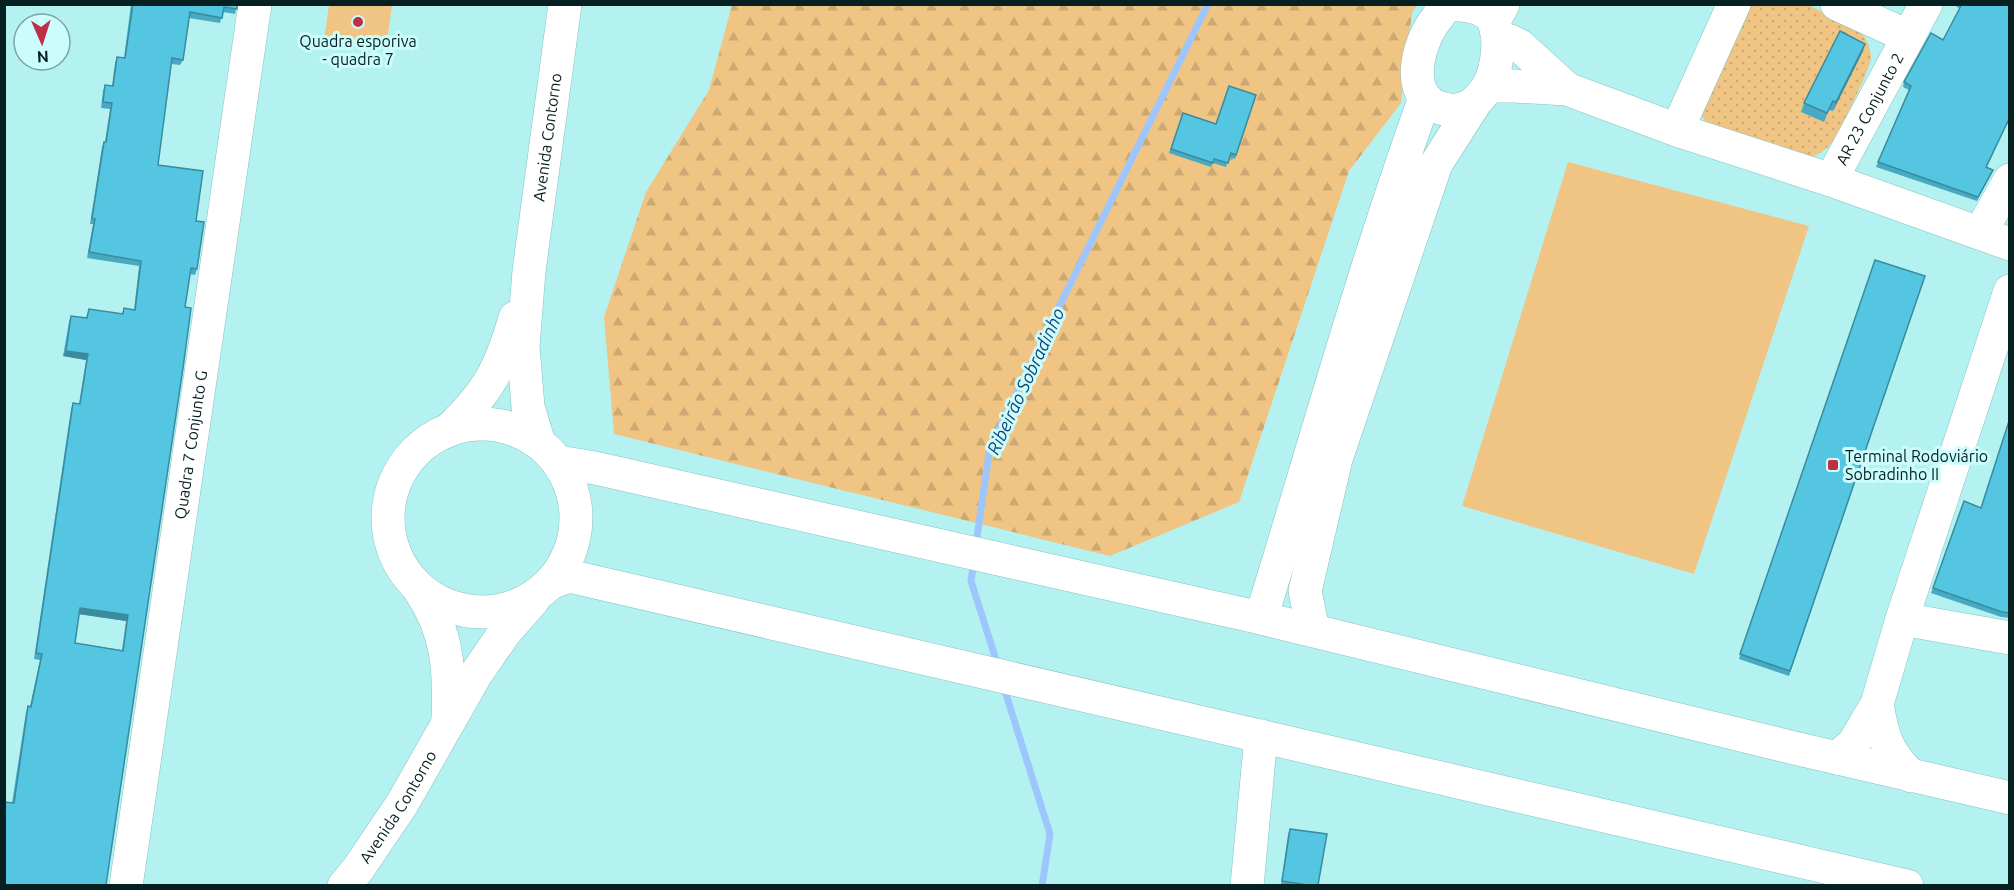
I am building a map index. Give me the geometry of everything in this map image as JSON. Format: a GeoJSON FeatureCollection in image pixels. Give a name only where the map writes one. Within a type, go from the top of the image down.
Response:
{"type":"FeatureCollection","features":[{"type":"Feature","properties":{"kind":"main road","name":"Quadra 7 Conjunto G"},"geometry":{"type":"LineString","coordinates":[[126,885],[255,4]]}},
{"type":"Feature","properties":{"kind":"main road","name":"Avenida Contorno"},"geometry":{"type":"LineString","coordinates":[[549,453],[528,407],[523,346],[529,271],[565,4]]}},
{"type":"Feature","properties":{"kind":"main road"},"geometry":{"type":"LineString","coordinates":[[1677,130],[1734,4]]}},
{"type":"Feature","properties":{"kind":"main road"},"geometry":{"type":"LineString","coordinates":[[1837,4],[1907,36]]}},
{"type":"Feature","properties":{"kind":"main road","name":"AR 23 Conjunto 2"},"geometry":{"type":"LineString","coordinates":[[1831,180],[1926,4]]}},
{"type":"Feature","properties":{"kind":"main road"},"geometry":{"type":"LineString","coordinates":[[1567,89],[1520,46],[1510,41],[1499,22],[1488,12],[1476,7],[1446,6],[1427,30],[1418,56],[1418,83],[1425,98],[1437,107],[1452,110],[1480,96],[1514,86],[1567,89],[1677,130],[1831,180],[1995,239],[2010,180]]}},
{"type":"Feature","properties":{"kind":"main road"},"geometry":{"type":"LineString","coordinates":[[1313,630],[1305,591],[1336,459],[1436,164],[1480,96],[1496,65],[1499,22]]}},
{"type":"Feature","properties":{"kind":"main road"},"geometry":{"type":"LineString","coordinates":[[1261,618],[1392,190],[1425,98]]}},
{"type":"Feature","properties":{"kind":"main road","name":"Avenida Contorno"},"geometry":{"type":"LineString","coordinates":[[449,430],[473,406],[497,370],[508,342],[529,271]]}},
{"type":"Feature","properties":{"kind":"main road"},"geometry":{"type":"LineString","coordinates":[[1837,759],[1854,743],[1876,704],[2010,291]]}},
{"type":"Feature","properties":{"kind":"main road"},"geometry":{"type":"LineString","coordinates":[[1907,885],[569,576],[508,609],[476,612],[445,605],[418,588],[398,562],[388,532],[389,501],[400,471],[421,446],[449,430],[480,424],[511,428],[549,453],[595,468],[1313,630],[1837,759],[2010,798]]}},
{"type":"Feature","properties":{"kind":"main road"},"geometry":{"type":"LineString","coordinates":[[545,589],[567,560],[576,536],[577,510],[571,485],[549,453]]}},
{"type":"Feature","properties":{"kind":"main road","name":"Avenida Contorno"},"geometry":{"type":"LineString","coordinates":[[418,588],[432,608],[444,639],[450,690],[448,724]]}},
{"type":"Feature","properties":{"kind":"main road","name":"Avenida Contorno"},"geometry":{"type":"LineString","coordinates":[[344,885],[358,869],[402,804],[488,656],[545,589]]}},
{"type":"Feature","properties":{"kind":"main road"},"geometry":{"type":"LineString","coordinates":[[1902,619],[2010,638]]}},
{"type":"Feature","properties":{"kind":"main road"},"geometry":{"type":"LineString","coordinates":[[1876,704],[1887,745],[1896,760],[1911,776]]}},
{"type":"Feature","properties":{"kind":"main road"},"geometry":{"type":"LineString","coordinates":[[1247,885],[1262,736]]}},
{"type":"Feature","properties":{"kind":"green space","name":"Quadra esporiva - quadra 7"},"geometry":{"type":"Polygon","coordinates":[[[329,5],[392,5],[386,48],[324,39],[329,5]]]}},
{"type":"Feature","properties":{"kind":"green space"},"geometry":{"type":"Polygon","coordinates":[[[732,5],[1417,5],[1412,13],[1401,103],[1349,171],[1239,502],[1110,556],[614,434],[604,317],[646,192],[709,90],[732,5]]]}},
{"type":"Feature","properties":{"kind":"green space"},"geometry":{"type":"Polygon","coordinates":[[[1744,5],[1809,5],[1861,33],[1868,45],[1871,58],[1869,65],[1839,130],[1829,146],[1805,160],[1707,125],[1701,114],[1744,5]]]}},
{"type":"Feature","properties":{"kind":"green space"},"geometry":{"type":"Polygon","coordinates":[[[1568,162],[1809,226],[1694,574],[1462,506],[1568,162]]]}},
{"type":"Feature","properties":{"kind":"building"},"geometry":{"type":"Polygon","coordinates":[[[133,4],[237,4],[237,9],[224,7],[222,18],[190,12],[183,60],[172,58],[158,165],[203,171],[196,221],[204,222],[197,269],[191,268],[185,307],[191,308],[183,368],[106,885],[4,885],[4,802],[14,803],[28,706],[31,707],[42,654],[36,653],[73,403],[80,404],[88,354],[66,351],[71,316],[87,318],[89,309],[123,314],[124,308],[135,310],[141,261],[89,252],[95,219],[92,218],[112,103],[103,102],[105,85],[113,86],[117,57],[125,58],[133,4]],[[80,608],[75,643],[123,651],[128,615],[80,608]]]}},
{"type":"Feature","properties":{"kind":"building"},"geometry":{"type":"Polygon","coordinates":[[[1962,4],[2010,4],[2010,119],[1986,167],[1993,170],[1978,197],[1878,162],[1911,86],[1904,82],[1931,33],[1943,40],[1962,4]]]}},
{"type":"Feature","properties":{"kind":"building"},"geometry":{"type":"Polygon","coordinates":[[[1840,31],[1865,44],[1836,102],[1833,101],[1827,113],[1804,103],[1840,31]]]}},
{"type":"Feature","properties":{"kind":"building"},"geometry":{"type":"Polygon","coordinates":[[[1229,86],[1256,95],[1236,155],[1231,153],[1228,163],[1214,159],[1213,163],[1171,149],[1183,113],[1216,124],[1229,86]]]}},
{"type":"Feature","properties":{"kind":"building","name":"Terminal Rodoviário Sobradinho II"},"geometry":{"type":"Polygon","coordinates":[[[1875,260],[1925,276],[1790,671],[1740,654],[1875,260]]]}},
{"type":"Feature","properties":{"kind":"building"},"geometry":{"type":"Polygon","coordinates":[[[2010,418],[2010,613],[1933,588],[1964,501],[1981,508],[2010,418]]]}},
{"type":"Feature","properties":{"kind":"building"},"geometry":{"type":"Polygon","coordinates":[[[1290,829],[1327,834],[1318,885],[1282,881],[1290,829]]]}},
{"type":"Feature","properties":{"kind":"waterway","name":"Ribeirão Sobradinho"},"geometry":{"type":"LineString","coordinates":[[976,544],[990,447],[1208,4]]}},
{"type":"Feature","properties":{"kind":"waterway","name":"Ribeirão Sobradinho"},"geometry":{"type":"LineString","coordinates":[[974,561],[971,581],[998,666]]}},
{"type":"Feature","properties":{"kind":"waterway","name":"Ribeirão Sobradinho"},"geometry":{"type":"LineString","coordinates":[[1004,688],[1050,834],[1042,886]]}},
{"type":"Feature","properties":{"kind":"place","name":"Quadra esporiva - quadra 7"},"geometry":{"type":"Point","coordinates":[358,22]}},
{"type":"Feature","properties":{"kind":"place","name":"Terminal Rodoviário Sobradinho II"},"geometry":{"type":"Point","coordinates":[1833,465]}}]}
